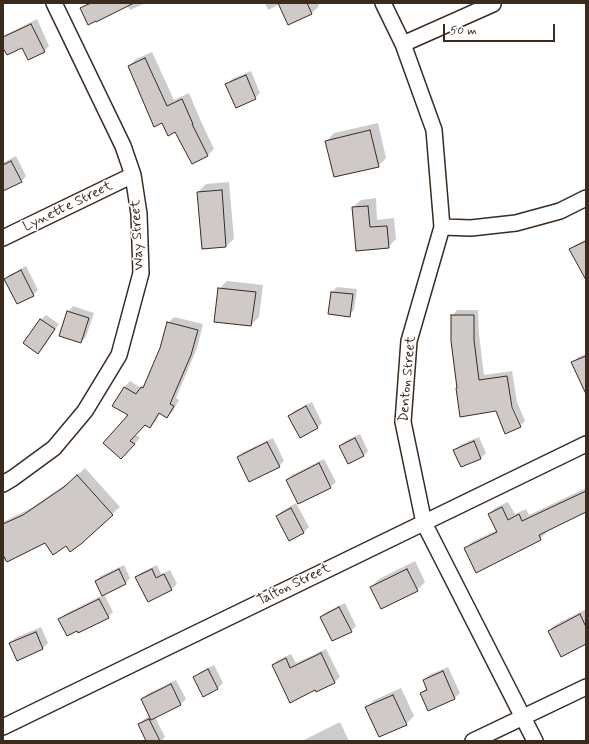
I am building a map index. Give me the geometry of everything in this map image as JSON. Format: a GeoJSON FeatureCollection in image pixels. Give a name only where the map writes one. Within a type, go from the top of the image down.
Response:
{"type":"FeatureCollection","features":[{"type":"Feature","properties":{"kind":"street","name":"Way Street"},"geometry":{"type":"LineString","coordinates":[[3,484],[54,448],[85,411],[118,355],[141,273],[139,214],[133,175],[123,146],[54,3]]}},
{"type":"Feature","properties":{"kind":"street","name":"Denton Street"},"geometry":{"type":"LineString","coordinates":[[383,3],[403,44],[434,130],[442,227],[409,341],[403,422],[424,523],[535,741]]}},
{"type":"Feature","properties":{"kind":"street"},"geometry":{"type":"LineString","coordinates":[[403,44],[493,4]]}},
{"type":"Feature","properties":{"kind":"street","name":"Lynette Street"},"geometry":{"type":"LineString","coordinates":[[3,238],[133,175]]}},
{"type":"Feature","properties":{"kind":"street"},"geometry":{"type":"LineString","coordinates":[[442,227],[471,228],[516,223],[560,211],[586,198]]}},
{"type":"Feature","properties":{"kind":"street","name":"Talton Street"},"geometry":{"type":"LineString","coordinates":[[3,727],[586,444]]}},
{"type":"Feature","properties":{"kind":"street"},"geometry":{"type":"LineString","coordinates":[[474,741],[586,687]]}},
{"type":"Feature","properties":{"kind":"building"},"geometry":{"type":"Polygon","coordinates":[[[91,3],[134,3],[88,25],[80,8],[91,3]]]}},
{"type":"Feature","properties":{"kind":"building"},"geometry":{"type":"Polygon","coordinates":[[[278,3],[307,3],[312,14],[288,25],[278,3]]]}},
{"type":"Feature","properties":{"kind":"building"},"geometry":{"type":"Polygon","coordinates":[[[31,24],[45,52],[28,60],[22,48],[7,55],[3,48],[3,37],[31,24]]]}},
{"type":"Feature","properties":{"kind":"building"},"geometry":{"type":"Polygon","coordinates":[[[145,58],[167,106],[182,99],[192,124],[208,156],[192,164],[175,132],[168,136],[162,123],[154,127],[128,66],[145,58]]]}},
{"type":"Feature","properties":{"kind":"building"},"geometry":{"type":"Polygon","coordinates":[[[246,75],[256,99],[236,108],[225,84],[246,75]]]}},
{"type":"Feature","properties":{"kind":"building"},"geometry":{"type":"Polygon","coordinates":[[[370,130],[379,167],[334,177],[325,141],[370,130]]]}},
{"type":"Feature","properties":{"kind":"building"},"geometry":{"type":"Polygon","coordinates":[[[11,161],[22,182],[3,191],[3,165],[11,161]]]}},
{"type":"Feature","properties":{"kind":"building"},"geometry":{"type":"Polygon","coordinates":[[[222,190],[226,247],[202,249],[197,192],[222,190]]]}},
{"type":"Feature","properties":{"kind":"building"},"geometry":{"type":"Polygon","coordinates":[[[368,206],[370,227],[387,226],[389,248],[356,251],[352,207],[368,206]]]}},
{"type":"Feature","properties":{"kind":"building"},"geometry":{"type":"Polygon","coordinates":[[[586,241],[586,280],[569,249],[586,241]]]}},
{"type":"Feature","properties":{"kind":"building"},"geometry":{"type":"Polygon","coordinates":[[[21,270],[34,296],[17,304],[4,279],[21,270]]]}},
{"type":"Feature","properties":{"kind":"building"},"geometry":{"type":"Polygon","coordinates":[[[218,288],[256,292],[251,326],[214,322],[218,288]]]}},
{"type":"Feature","properties":{"kind":"building"},"geometry":{"type":"Polygon","coordinates":[[[331,292],[353,294],[350,317],[328,314],[331,292]]]}},
{"type":"Feature","properties":{"kind":"building"},"geometry":{"type":"Polygon","coordinates":[[[67,311],[89,318],[81,343],[59,336],[67,311]]]}},
{"type":"Feature","properties":{"kind":"building"},"geometry":{"type":"Polygon","coordinates":[[[451,315],[474,315],[474,340],[479,380],[507,376],[512,407],[521,427],[505,434],[496,411],[460,417],[451,341],[451,315]]]}},
{"type":"Feature","properties":{"kind":"building"},"geometry":{"type":"Polygon","coordinates":[[[40,319],[55,329],[38,354],[23,343],[40,319]]]}},
{"type":"Feature","properties":{"kind":"building"},"geometry":{"type":"Polygon","coordinates":[[[167,322],[198,330],[191,355],[170,404],[174,406],[167,418],[159,413],[150,428],[145,425],[130,441],[135,444],[121,459],[103,443],[128,415],[112,406],[124,387],[136,394],[141,387],[143,388],[160,348],[167,322]]]}},
{"type":"Feature","properties":{"kind":"building"},"geometry":{"type":"Polygon","coordinates":[[[586,356],[586,394],[571,362],[586,356]]]}},
{"type":"Feature","properties":{"kind":"building"},"geometry":{"type":"Polygon","coordinates":[[[306,406],[318,428],[300,438],[288,416],[306,406]]]}},
{"type":"Feature","properties":{"kind":"building"},"geometry":{"type":"Polygon","coordinates":[[[355,438],[364,456],[348,464],[339,446],[355,438]]]}},
{"type":"Feature","properties":{"kind":"building"},"geometry":{"type":"Polygon","coordinates":[[[474,441],[481,459],[461,467],[453,450],[474,441]]]}},
{"type":"Feature","properties":{"kind":"building"},"geometry":{"type":"Polygon","coordinates":[[[267,442],[280,467],[249,482],[237,457],[267,442]]]}},
{"type":"Feature","properties":{"kind":"building"},"geometry":{"type":"Polygon","coordinates":[[[319,463],[331,488],[298,504],[286,480],[319,463]]]}},
{"type":"Feature","properties":{"kind":"building"},"geometry":{"type":"Polygon","coordinates":[[[77,475],[113,515],[70,552],[66,546],[53,555],[45,543],[7,562],[3,555],[3,524],[23,515],[64,487],[77,475]]]}},
{"type":"Feature","properties":{"kind":"building"},"geometry":{"type":"Polygon","coordinates":[[[586,491],[586,512],[539,535],[541,540],[476,573],[464,548],[497,532],[488,514],[502,507],[508,520],[519,514],[522,521],[586,491]]]}},
{"type":"Feature","properties":{"kind":"building"},"geometry":{"type":"Polygon","coordinates":[[[291,508],[304,533],[289,541],[276,516],[291,508]]]}},
{"type":"Feature","properties":{"kind":"building"},"geometry":{"type":"Polygon","coordinates":[[[119,569],[126,584],[102,596],[95,581],[119,569]]]}},
{"type":"Feature","properties":{"kind":"building"},"geometry":{"type":"Polygon","coordinates":[[[152,569],[156,578],[164,574],[172,590],[148,602],[135,577],[152,569]]]}},
{"type":"Feature","properties":{"kind":"building"},"geometry":{"type":"Polygon","coordinates":[[[407,569],[418,591],[381,609],[370,587],[407,569]]]}},
{"type":"Feature","properties":{"kind":"building"},"geometry":{"type":"Polygon","coordinates":[[[99,599],[109,618],[78,633],[77,631],[67,636],[58,619],[99,599]]]}},
{"type":"Feature","properties":{"kind":"building"},"geometry":{"type":"Polygon","coordinates":[[[339,607],[352,632],[332,641],[320,617],[339,607]]]}},
{"type":"Feature","properties":{"kind":"building"},"geometry":{"type":"Polygon","coordinates":[[[580,614],[586,627],[586,644],[561,657],[548,631],[580,614]]]}},
{"type":"Feature","properties":{"kind":"building"},"geometry":{"type":"Polygon","coordinates":[[[36,632],[43,649],[17,661],[9,643],[36,632]]]}},
{"type":"Feature","properties":{"kind":"building"},"geometry":{"type":"Polygon","coordinates":[[[321,653],[335,683],[316,692],[315,690],[290,703],[272,665],[286,658],[290,668],[321,653]]]}},
{"type":"Feature","properties":{"kind":"building"},"geometry":{"type":"Polygon","coordinates":[[[208,669],[218,689],[203,697],[193,677],[208,669]]]}},
{"type":"Feature","properties":{"kind":"building"},"geometry":{"type":"Polygon","coordinates":[[[443,671],[455,699],[428,711],[420,693],[427,690],[423,680],[443,671]]]}},
{"type":"Feature","properties":{"kind":"building"},"geometry":{"type":"Polygon","coordinates":[[[171,684],[181,705],[151,720],[141,699],[171,684]]]}},
{"type":"Feature","properties":{"kind":"building"},"geometry":{"type":"Polygon","coordinates":[[[393,695],[407,725],[379,737],[365,707],[393,695]]]}},
{"type":"Feature","properties":{"kind":"building"},"geometry":{"type":"Polygon","coordinates":[[[149,719],[160,741],[146,741],[138,724],[149,719]]]}}]}
